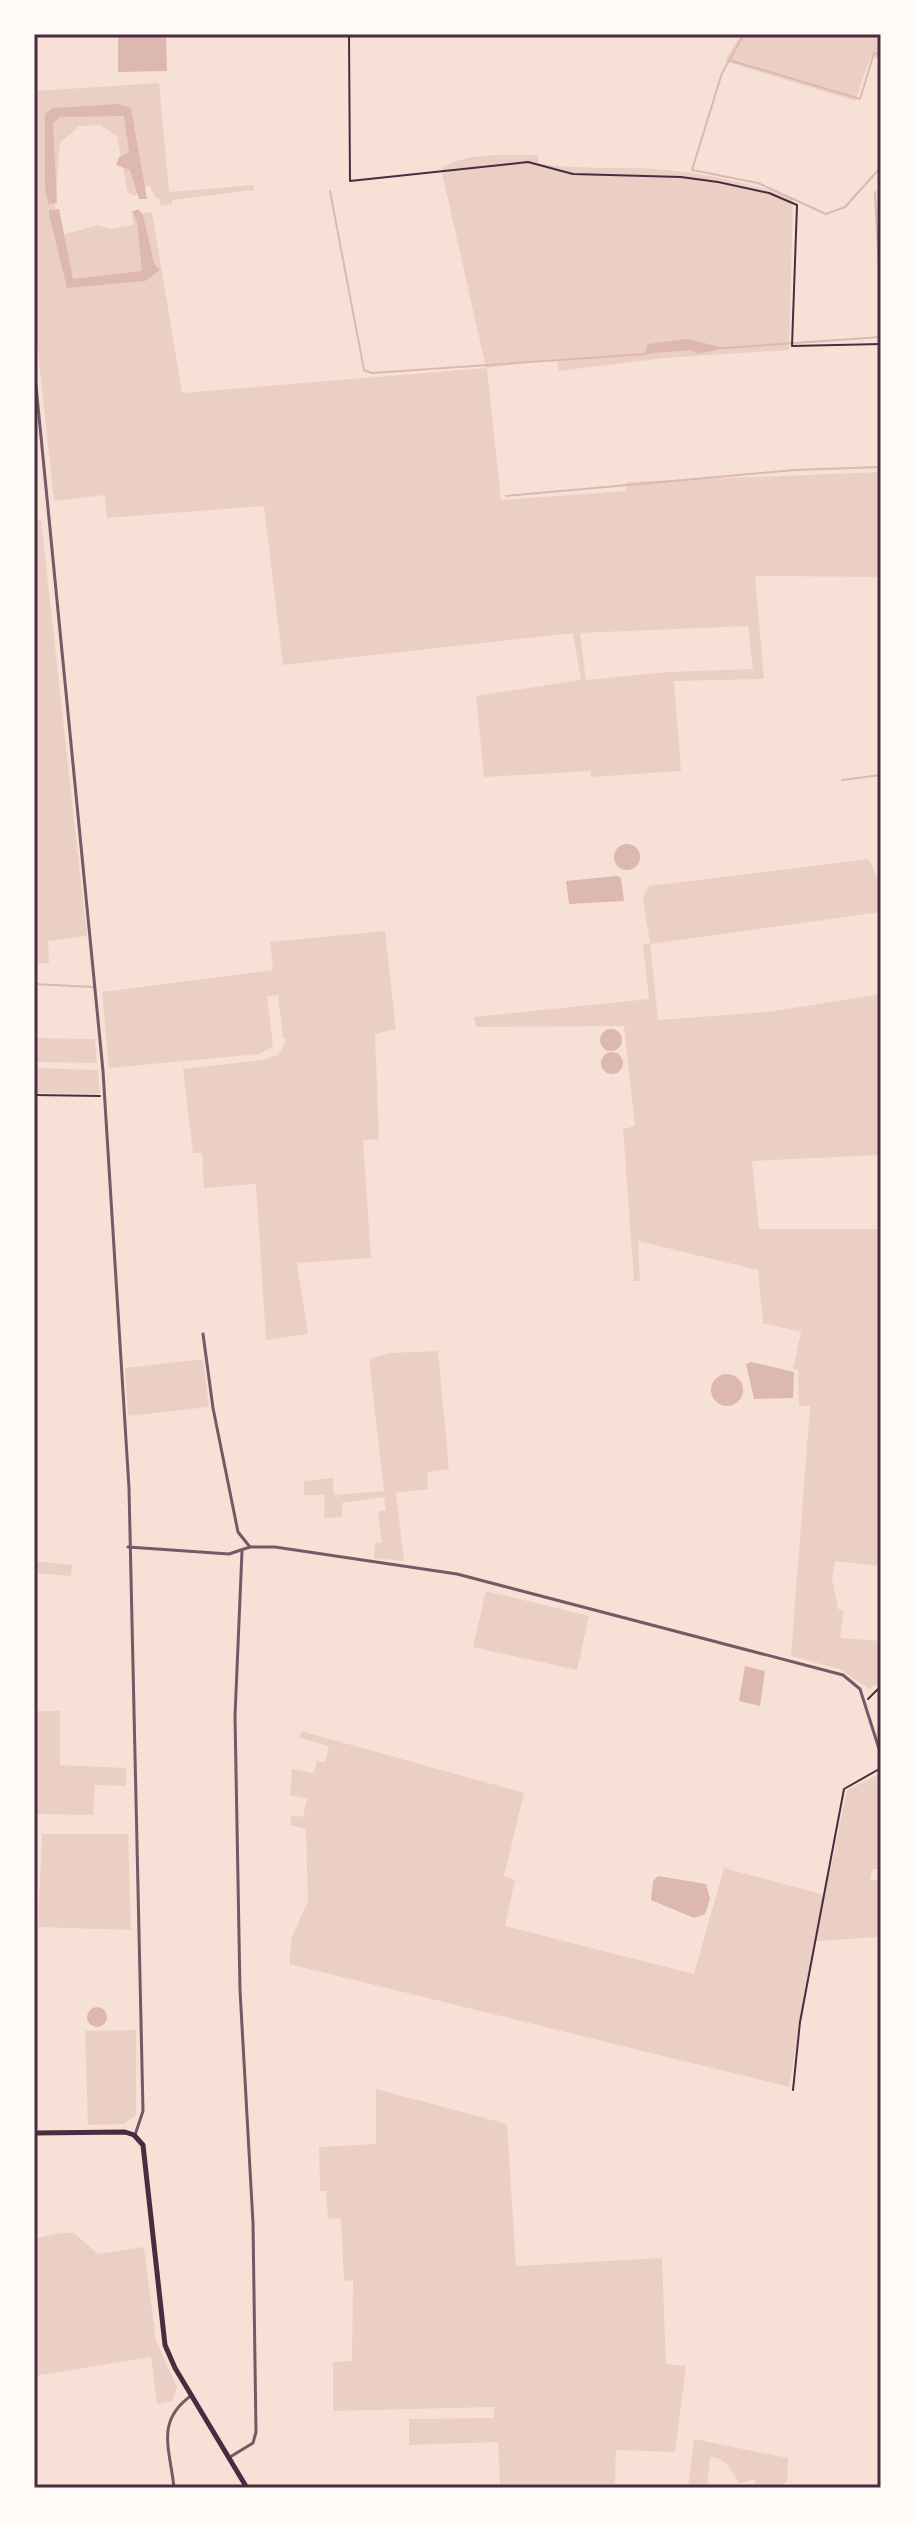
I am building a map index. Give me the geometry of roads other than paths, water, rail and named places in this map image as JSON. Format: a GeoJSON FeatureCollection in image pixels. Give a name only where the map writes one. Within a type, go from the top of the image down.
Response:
{"type":"FeatureCollection","features":[{"type":"Feature","properties":{"kind":"main road"},"geometry":{"type":"LineString","coordinates":[[34,2133],[125,2132],[134,2135],[145,2151],[163,2336],[175,2368],[247,2488]]}},
{"type":"Feature","properties":{"kind":"street"},"geometry":{"type":"LineString","coordinates":[[34,365],[105,1096],[129,1488],[143,2111],[134,2135]]}},
{"type":"Feature","properties":{"kind":"street"},"geometry":{"type":"LineString","coordinates":[[203,1334],[213,1408],[238,1532],[250,1547]]}},
{"type":"Feature","properties":{"kind":"street"},"geometry":{"type":"LineString","coordinates":[[128,1547],[229,1554],[250,1547],[275,1547],[457,1574],[843,1675],[860,1689],[881,1755]]}},
{"type":"Feature","properties":{"kind":"street"},"geometry":{"type":"LineString","coordinates":[[230,2457],[253,2443],[256,2432],[251,2176],[240,1990],[235,1716],[242,1551]]}},
{"type":"Feature","properties":{"kind":"street"},"geometry":{"type":"LineString","coordinates":[[174,2488],[168,2420],[175,2408],[192,2395]]}},
{"type":"Feature","properties":{"kind":"waterway"},"geometry":{"type":"LineString","coordinates":[[744,34],[722,73],[692,170],[758,183],[826,214],[845,207],[881,167]]}},
{"type":"Feature","properties":{"kind":"waterway"},"geometry":{"type":"LineString","coordinates":[[729,60],[860,99],[874,53],[881,56]]}},
{"type":"Feature","properties":{"kind":"waterway"},"geometry":{"type":"LineString","coordinates":[[330,191],[364,370],[372,373],[646,354]]}},
{"type":"Feature","properties":{"kind":"waterway"},"geometry":{"type":"LineString","coordinates":[[875,192],[881,313]]}},
{"type":"Feature","properties":{"kind":"waterway"},"geometry":{"type":"LineString","coordinates":[[724,348],[881,337]]}},
{"type":"Feature","properties":{"kind":"waterway"},"geometry":{"type":"LineString","coordinates":[[506,496],[794,470],[881,467]]}},
{"type":"Feature","properties":{"kind":"waterway"},"geometry":{"type":"LineString","coordinates":[[842,780],[881,775]]}},
{"type":"Feature","properties":{"kind":"waterway"},"geometry":{"type":"LineString","coordinates":[[34,984],[93,987]]}}]}
